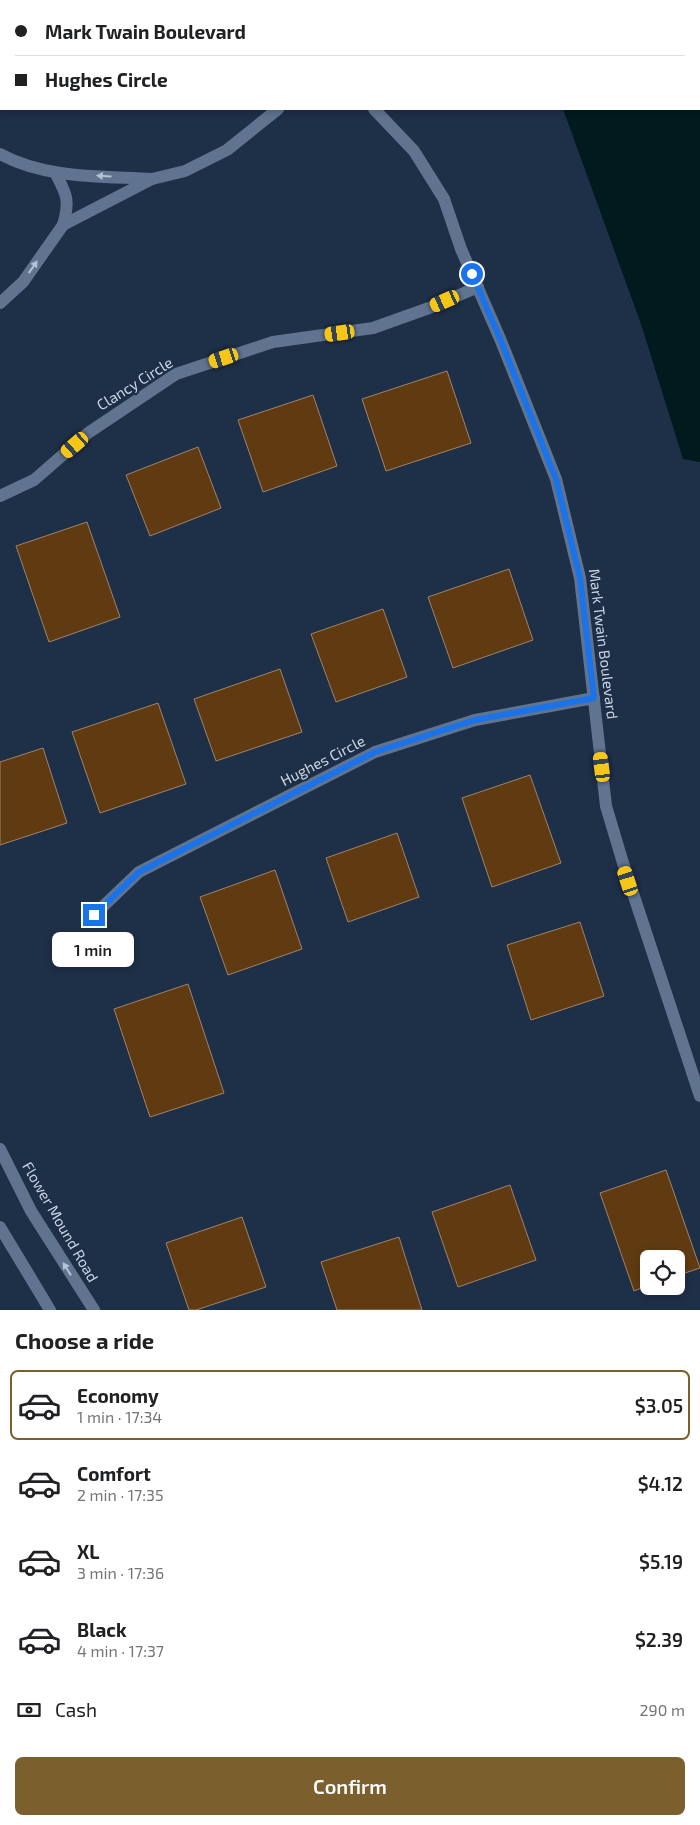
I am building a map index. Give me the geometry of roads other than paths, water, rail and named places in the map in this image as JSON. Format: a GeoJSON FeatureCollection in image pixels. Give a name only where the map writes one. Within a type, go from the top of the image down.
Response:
{"type":"FeatureCollection","features":[{"type":"Feature","properties":{"kind":"street"},"geometry":{"type":"LineString","coordinates":[[63,225],[152,179],[185,171],[227,150],[277,110]]}},
{"type":"Feature","properties":{"kind":"street","name":"Mark Twain Boulevard"},"geometry":{"type":"LineString","coordinates":[[375,110],[414,151],[444,199],[461,250],[501,341],[556,479],[580,578],[606,806],[700,1096]]}},
{"type":"Feature","properties":{"kind":"street"},"geometry":{"type":"LineString","coordinates":[[0,154],[16,163],[56,174],[152,179]]}},
{"type":"Feature","properties":{"kind":"street"},"geometry":{"type":"LineString","coordinates":[[0,303],[23,282],[63,225],[68,208],[66,192],[56,174]]}},
{"type":"Feature","properties":{"kind":"street","name":"Clancy Circle"},"geometry":{"type":"LineString","coordinates":[[0,496],[34,480],[88,433],[176,374],[272,342],[373,328],[429,308],[478,287]]}},
{"type":"Feature","properties":{"kind":"street","name":"Hughes Circle"},"geometry":{"type":"LineString","coordinates":[[94,915],[139,872],[375,752],[475,720],[594,698]]}},
{"type":"Feature","properties":{"kind":"street","name":"Flower Mound Road"},"geometry":{"type":"LineString","coordinates":[[0,1149],[31,1211],[94,1310]]}},
{"type":"Feature","properties":{"kind":"street"},"geometry":{"type":"LineString","coordinates":[[0,1227],[50,1310]]}}]}
